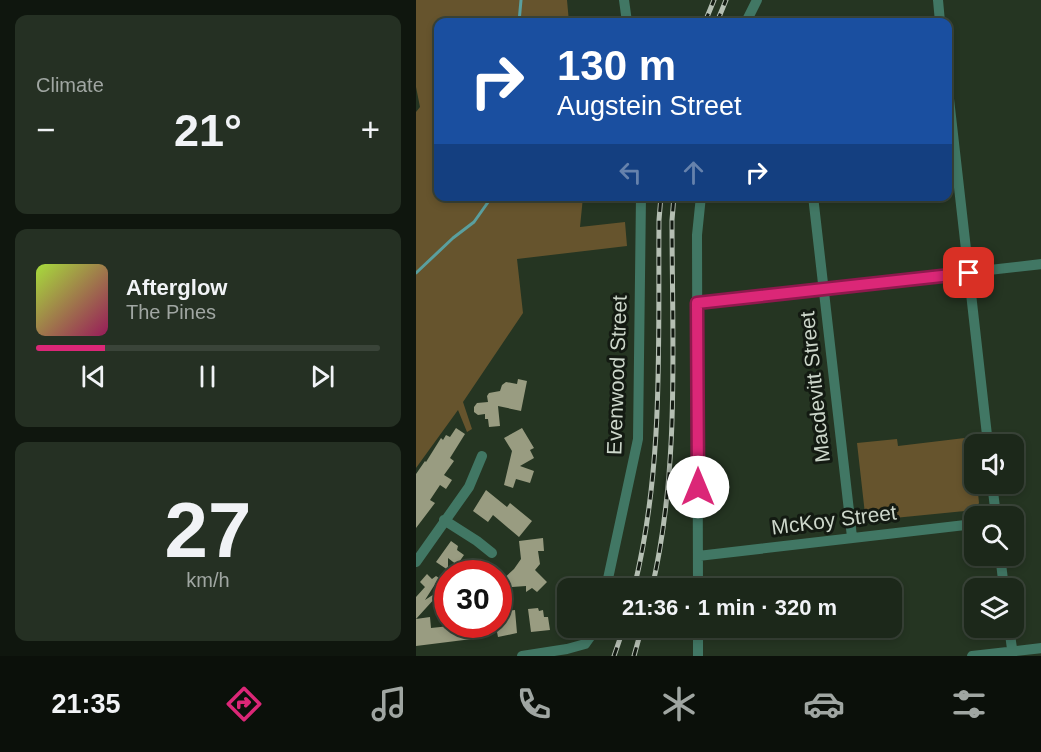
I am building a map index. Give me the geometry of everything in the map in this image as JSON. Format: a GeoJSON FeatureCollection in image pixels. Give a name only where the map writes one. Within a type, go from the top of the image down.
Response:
{"type":"FeatureCollection","features":[{"type":"Feature","properties":{"kind":"street"},"geometry":{"type":"LineString","coordinates":[[624,0],[626,18]]}},
{"type":"Feature","properties":{"kind":"street"},"geometry":{"type":"LineString","coordinates":[[749,18],[757,0]]}},
{"type":"Feature","properties":{"kind":"street"},"geometry":{"type":"LineString","coordinates":[[938,0],[940,18]]}},
{"type":"Feature","properties":{"kind":"street"},"geometry":{"type":"LineString","coordinates":[[952,125],[987,434]]}},
{"type":"Feature","properties":{"kind":"street","name":"Evenwood Street"},"geometry":{"type":"LineString","coordinates":[[608,578],[638,439],[641,201]]}},
{"type":"Feature","properties":{"kind":"street"},"geometry":{"type":"LineString","coordinates":[[698,578],[697,235],[700,201]]}},
{"type":"Feature","properties":{"kind":"street","name":"Macdevitt Street"},"geometry":{"type":"LineString","coordinates":[[814,201],[852,537]]}},
{"type":"Feature","properties":{"kind":"street"},"geometry":{"type":"LineString","coordinates":[[697,303],[1042,264]]}},
{"type":"Feature","properties":{"kind":"street"},"geometry":{"type":"LineString","coordinates":[[416,562],[469,487],[482,456]]}},
{"type":"Feature","properties":{"kind":"street"},"geometry":{"type":"LineString","coordinates":[[444,520],[492,553]]}},
{"type":"Feature","properties":{"kind":"street","name":"McKoy Street"},"geometry":{"type":"LineString","coordinates":[[698,555],[964,525]]}},
{"type":"Feature","properties":{"kind":"street"},"geometry":{"type":"LineString","coordinates":[[522,656],[567,649],[585,644],[589,638]]}},
{"type":"Feature","properties":{"kind":"street"},"geometry":{"type":"LineString","coordinates":[[698,638],[698,656]]}},
{"type":"Feature","properties":{"kind":"street"},"geometry":{"type":"LineString","coordinates":[[1010,638],[1012,653]]}},
{"type":"Feature","properties":{"kind":"street"},"geometry":{"type":"LineString","coordinates":[[972,656],[1042,648]]}},
{"type":"Feature","properties":{"kind":"shaded area"},"geometry":{"type":"Polygon","coordinates":[[[416,0],[567,0],[569,18],[434,18],[434,201],[583,201],[580,227],[625,222],[627,246],[517,259],[523,313],[463,402],[472,429],[467,432],[458,410],[416,468],[416,112],[420,107],[416,87],[416,0]]]}},
{"type":"Feature","properties":{"kind":"shaded area"},"geometry":{"type":"Polygon","coordinates":[[[964,438],[964,494],[978,494],[977,506],[964,506],[964,511],[874,520],[865,514],[857,443],[897,439],[898,446],[964,438]]]}},
{"type":"Feature","properties":{"kind":"building"},"geometry":{"type":"Polygon","coordinates":[[[518,379],[527,381],[521,411],[498,406],[500,426],[489,427],[485,414],[478,415],[474,412],[474,407],[477,403],[488,402],[489,393],[500,391],[506,382],[517,384],[518,379]]]}},
{"type":"Feature","properties":{"kind":"building"},"geometry":{"type":"Polygon","coordinates":[[[456,428],[465,434],[450,458],[454,461],[444,475],[452,480],[446,489],[440,485],[430,500],[435,503],[416,528],[416,474],[441,438],[443,440],[446,435],[450,437],[456,428]]]}},
{"type":"Feature","properties":{"kind":"building"},"geometry":{"type":"Polygon","coordinates":[[[522,428],[534,448],[530,450],[534,458],[520,466],[534,471],[530,483],[516,479],[513,488],[504,485],[512,451],[504,438],[522,428]]]}},
{"type":"Feature","properties":{"kind":"building"},"geometry":{"type":"Polygon","coordinates":[[[486,490],[507,507],[510,503],[532,521],[519,537],[493,515],[488,522],[473,511],[486,490]]]}},
{"type":"Feature","properties":{"kind":"building"},"geometry":{"type":"Polygon","coordinates":[[[543,538],[544,551],[538,551],[540,564],[535,570],[547,582],[537,592],[532,588],[526,592],[526,586],[512,587],[512,571],[521,559],[519,541],[543,538]]]}},
{"type":"Feature","properties":{"kind":"building"},"geometry":{"type":"Polygon","coordinates":[[[451,541],[464,555],[460,560],[448,558],[448,560],[437,560],[451,541]]]}},
{"type":"Feature","properties":{"kind":"building"},"geometry":{"type":"Polygon","coordinates":[[[427,574],[432,579],[434,578],[434,586],[425,600],[434,594],[434,599],[416,619],[416,597],[425,587],[420,582],[427,574]]]}},
{"type":"Feature","properties":{"kind":"building"},"geometry":{"type":"Polygon","coordinates":[[[538,608],[539,611],[543,610],[544,617],[548,617],[550,630],[531,632],[528,609],[538,608]]]}},
{"type":"Feature","properties":{"kind":"building"},"geometry":{"type":"Polygon","coordinates":[[[512,610],[515,610],[517,633],[512,634],[512,610]]]}},
{"type":"Feature","properties":{"kind":"building"},"geometry":{"type":"Polygon","coordinates":[[[430,617],[431,628],[434,628],[434,638],[480,638],[416,646],[416,619],[430,617]]]}},
{"type":"Feature","properties":{"kind":"waterway"},"geometry":{"type":"LineString","coordinates":[[519,18],[521,0]]}},
{"type":"Feature","properties":{"kind":"waterway"},"geometry":{"type":"LineString","coordinates":[[416,273],[453,238],[474,222],[489,201]]}},
{"type":"Feature","properties":{"kind":"railway"},"geometry":{"type":"LineString","coordinates":[[707,18],[714,0]]}},
{"type":"Feature","properties":{"kind":"railway"},"geometry":{"type":"LineString","coordinates":[[719,18],[726,0]]}},
{"type":"Feature","properties":{"kind":"railway"},"geometry":{"type":"LineString","coordinates":[[636,578],[644,542],[655,451],[659,359],[661,201]]}},
{"type":"Feature","properties":{"kind":"railway"},"geometry":{"type":"LineString","coordinates":[[654,578],[661,542],[671,451],[674,201]]}},
{"type":"Feature","properties":{"kind":"railway"},"geometry":{"type":"LineString","coordinates":[[614,656],[620,638]]}},
{"type":"Feature","properties":{"kind":"railway"},"geometry":{"type":"LineString","coordinates":[[634,656],[639,638]]}},
{"type":"Feature","properties":{"kind":"route"},"geometry":{"type":"LineString","coordinates":[[698,487],[697,303],[969,273]]}}]}
